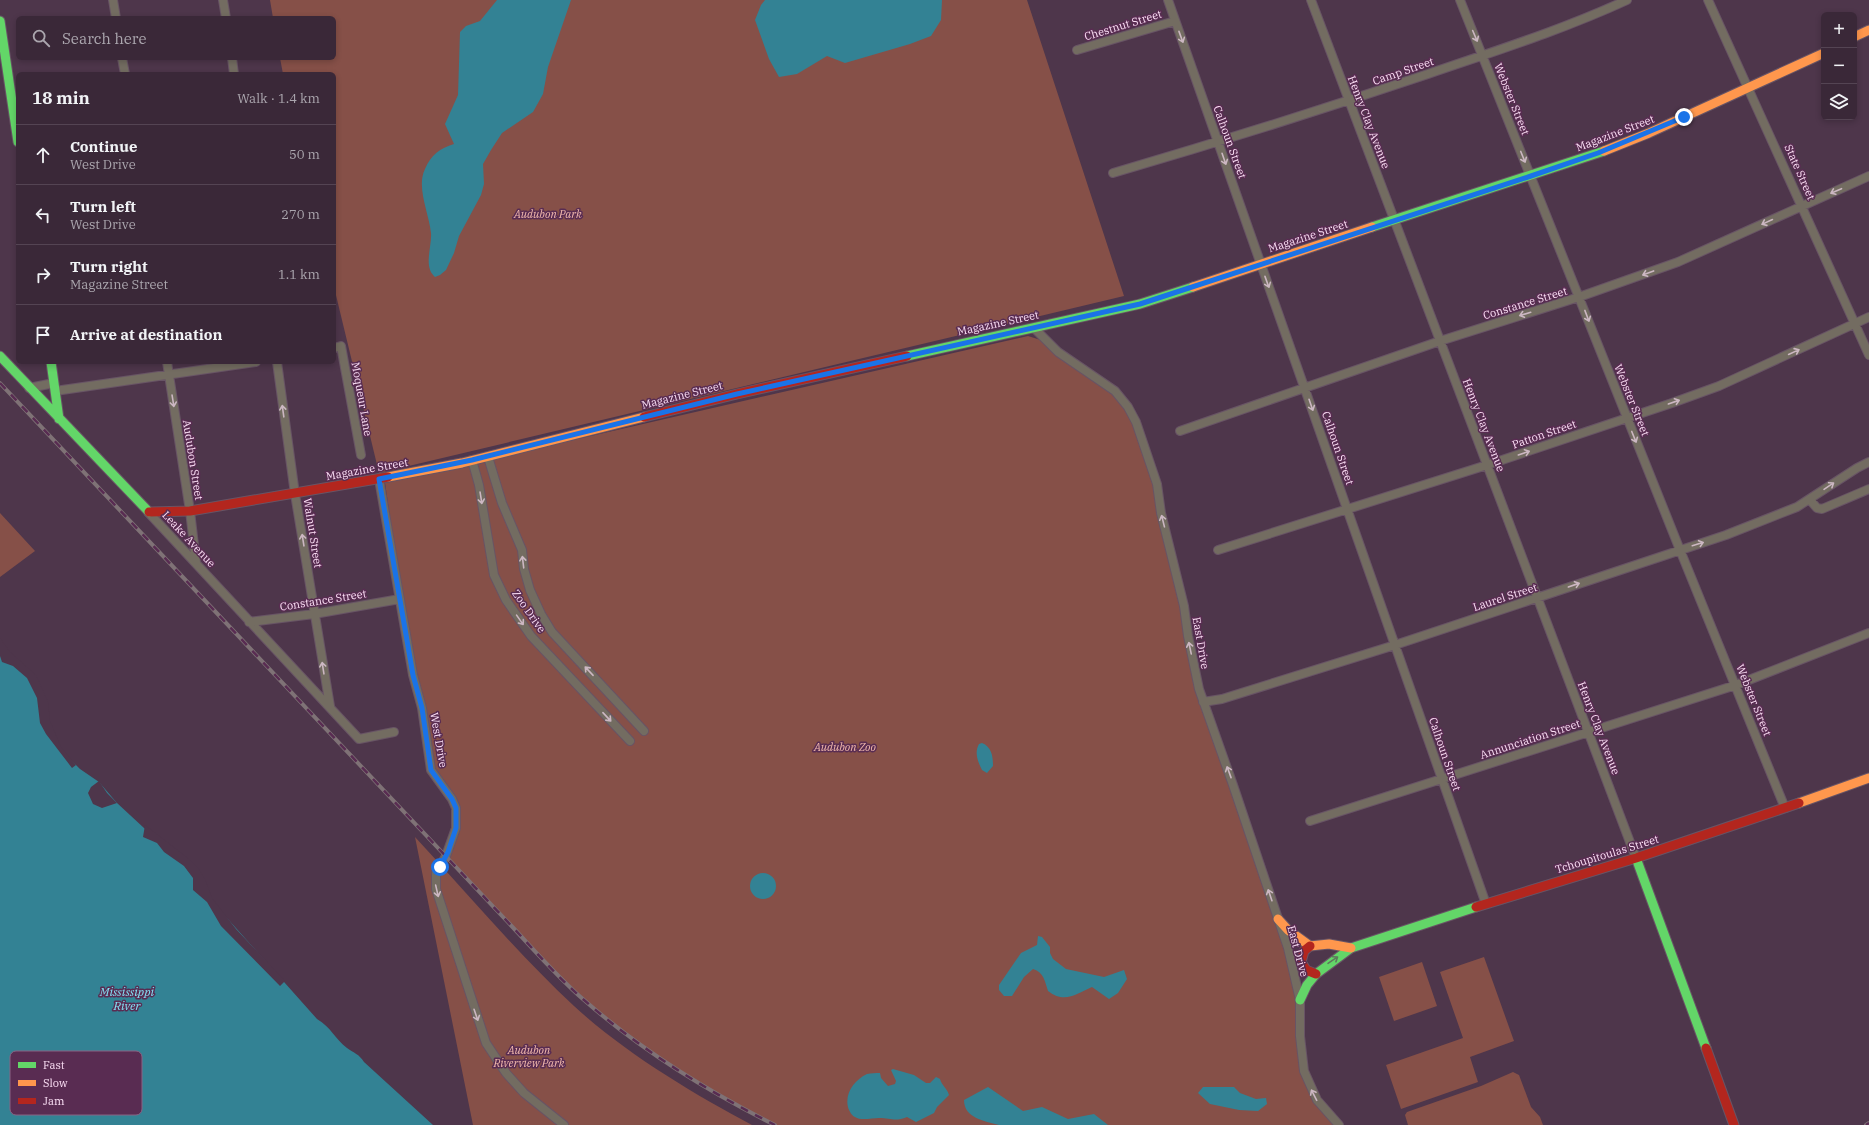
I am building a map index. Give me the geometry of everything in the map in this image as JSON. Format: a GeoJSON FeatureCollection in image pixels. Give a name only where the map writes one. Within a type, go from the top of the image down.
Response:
{"type":"FeatureCollection","features":[{"type":"Feature","properties":{"kind":"street"},"geometry":{"type":"LineString","coordinates":[[113,0],[116,16]]}},
{"type":"Feature","properties":{"kind":"street"},"geometry":{"type":"LineString","coordinates":[[223,0],[226,16]]}},
{"type":"Feature","properties":{"kind":"street","name":"Calhoun Street"},"geometry":{"type":"LineString","coordinates":[[1168,0],[1486,904]]}},
{"type":"Feature","properties":{"kind":"street","name":"Henry Clay Avenue"},"geometry":{"type":"LineString","coordinates":[[1311,0],[1636,858]]}},
{"type":"Feature","properties":{"kind":"street","name":"Webster Street"},"geometry":{"type":"LineString","coordinates":[[1460,0],[1785,808]]}},
{"type":"Feature","properties":{"kind":"street","name":"Camp Street"},"geometry":{"type":"LineString","coordinates":[[1113,173],[1218,142],[1350,100],[1532,39],[1595,15],[1626,0]]}},
{"type":"Feature","properties":{"kind":"street","name":"State Street"},"geometry":{"type":"LineString","coordinates":[[1708,0],[1869,355]]}},
{"type":"Feature","properties":{"kind":"street"},"geometry":{"type":"LineString","coordinates":[[0,21],[16,122]]}},
{"type":"Feature","properties":{"kind":"street","name":"Chestnut Street"},"geometry":{"type":"LineString","coordinates":[[1077,50],[1175,21]]}},
{"type":"Feature","properties":{"kind":"street"},"geometry":{"type":"LineString","coordinates":[[1857,36],[1869,30]]}},
{"type":"Feature","properties":{"kind":"street","name":"Magazine Street"},"geometry":{"type":"LineString","coordinates":[[148,512],[190,511],[379,479],[488,457],[737,394],[1140,304],[1598,153],[1649,133],[1821,54]]}},
{"type":"Feature","properties":{"kind":"street"},"geometry":{"type":"LineString","coordinates":[[122,60],[125,72]]}},
{"type":"Feature","properties":{"kind":"street"},"geometry":{"type":"LineString","coordinates":[[232,60],[234,72]]}},
{"type":"Feature","properties":{"kind":"street","name":"Constance Street"},"geometry":{"type":"LineString","coordinates":[[1180,431],[1440,340],[1579,297],[1678,262],[1869,176]]}},
{"type":"Feature","properties":{"kind":"street","name":"Patton Street"},"geometry":{"type":"LineString","coordinates":[[1218,550],[1487,465],[1719,386],[1869,317]]}},
{"type":"Feature","properties":{"kind":"street","name":"East Drive"},"geometry":{"type":"LineString","coordinates":[[1034,328],[1058,352],[1090,372],[1115,391],[1128,407],[1136,422],[1157,484],[1161,513],[1184,606],[1189,643],[1199,689],[1233,784],[1288,948],[1300,1000],[1300,1036],[1304,1071],[1316,1100],[1338,1125]]}},
{"type":"Feature","properties":{"kind":"street","name":"Moqueur Lane"},"geometry":{"type":"LineString","coordinates":[[338,347],[361,455]]}},
{"type":"Feature","properties":{"kind":"street","name":"Leake Avenue"},"geometry":{"type":"LineString","coordinates":[[0,356],[196,562],[249,622],[330,706],[359,739],[394,732]]}},
{"type":"Feature","properties":{"kind":"street"},"geometry":{"type":"LineString","coordinates":[[51,364],[59,419]]}},
{"type":"Feature","properties":{"kind":"street","name":"Audubon Street"},"geometry":{"type":"LineString","coordinates":[[167,364],[190,511],[196,562]]}},
{"type":"Feature","properties":{"kind":"street"},"geometry":{"type":"LineString","coordinates":[[29,388],[55,387],[242,364]]}},
{"type":"Feature","properties":{"kind":"street","name":"Walnut Street"},"geometry":{"type":"LineString","coordinates":[[276,364],[295,494],[330,706]]}},
{"type":"Feature","properties":{"kind":"street","name":"Zoo Drive"},"geometry":{"type":"LineString","coordinates":[[488,457],[502,503],[522,550],[524,569],[530,590],[541,614],[552,632],[644,731]]}},
{"type":"Feature","properties":{"kind":"street","name":"Zoo Drive"},"geometry":{"type":"LineString","coordinates":[[472,460],[479,485],[494,575],[506,600],[531,636],[630,741]]}},
{"type":"Feature","properties":{"kind":"street","name":"Laurel Street"},"geometry":{"type":"LineString","coordinates":[[1203,702],[1222,700],[1395,645],[1726,535],[1797,507],[1810,500],[1857,468],[1869,462]]}},
{"type":"Feature","properties":{"kind":"street","name":"West Drive"},"geometry":{"type":"LineString","coordinates":[[379,479],[413,675],[422,708],[431,770],[452,799],[456,808],[457,819],[452,842],[436,873],[436,889],[486,1043],[506,1073],[524,1093],[564,1125]]}},
{"type":"Feature","properties":{"kind":"street"},"geometry":{"type":"LineString","coordinates":[[1810,500],[1817,508],[1822,509],[1869,489]]}},
{"type":"Feature","properties":{"kind":"street","name":"Constance Street"},"geometry":{"type":"LineString","coordinates":[[249,622],[314,614],[400,599]]}},
{"type":"Feature","properties":{"kind":"street","name":"Annunciation Street"},"geometry":{"type":"LineString","coordinates":[[1310,821],[1736,685],[1869,634]]}},
{"type":"Feature","properties":{"kind":"street","name":"Tchoupitoulas Street"},"geometry":{"type":"LineString","coordinates":[[1300,1000],[1307,985],[1316,974],[1351,948],[1486,904],[1636,858],[1869,778]]}},
{"type":"Feature","properties":{"kind":"street"},"geometry":{"type":"LineString","coordinates":[[1636,858],[1734,1125]]}},
{"type":"Feature","properties":{"kind":"street"},"geometry":{"type":"LineString","coordinates":[[1278,919],[1288,930],[1310,946],[1304,951],[1301,962],[1306,970],[1316,974]]}},
{"type":"Feature","properties":{"kind":"street","name":"Tchoupitoulas Street"},"geometry":{"type":"LineString","coordinates":[[1310,946],[1329,944],[1351,948]]}},
{"type":"Feature","properties":{"kind":"green space","name":"Audubon Park"},"geometry":{"type":"Polygon","coordinates":[[[270,0],[1027,0],[1124,296],[379,473],[336,295],[336,72],[283,72],[280,60],[336,60],[336,16],[273,16],[270,0]]]}},
{"type":"Feature","properties":{"kind":"green space","name":"Audubon Zoo"},"geometry":{"type":"Polygon","coordinates":[[[1028,336],[1047,342],[1115,391],[1146,449],[1203,702],[1255,850],[1300,1000],[1302,1058],[1310,1087],[1339,1125],[775,1125],[686,1075],[654,1054],[599,1012],[550,967],[446,856],[456,808],[431,770],[413,675],[385,483],[1028,336]]]}},
{"type":"Feature","properties":{"kind":"green space"},"geometry":{"type":"Polygon","coordinates":[[[0,513],[35,551],[0,577],[0,513]]]}},
{"type":"Feature","properties":{"kind":"green space","name":"Audubon Riverview Park"},"geometry":{"type":"Polygon","coordinates":[[[415,837],[533,966],[574,1006],[637,1056],[706,1100],[752,1125],[473,1125],[415,837]]]}},
{"type":"Feature","properties":{"kind":"green space"},"geometry":{"type":"Polygon","coordinates":[[[1484,957],[1514,1041],[1470,1057],[1478,1082],[1401,1109],[1386,1065],[1463,1038],[1440,972],[1484,957]]]}},
{"type":"Feature","properties":{"kind":"green space"},"geometry":{"type":"Polygon","coordinates":[[[1422,962],[1437,1006],[1394,1021],[1379,977],[1422,962]]]}},
{"type":"Feature","properties":{"kind":"green space"},"geometry":{"type":"Polygon","coordinates":[[[1513,1072],[1519,1075],[1531,1107],[1540,1117],[1543,1125],[1408,1125],[1405,1115],[1407,1112],[1481,1086],[1513,1072]]]}},
{"type":"Feature","properties":{"kind":"water"},"geometry":{"type":"Polygon","coordinates":[[[497,0],[571,0],[548,67],[543,94],[533,112],[502,133],[491,150],[483,164],[484,184],[481,195],[459,236],[454,253],[446,270],[435,277],[429,268],[431,233],[422,192],[423,176],[427,164],[433,156],[440,150],[454,144],[445,124],[458,95],[460,32],[466,26],[480,21],[497,0]]]}},
{"type":"Feature","properties":{"kind":"water"},"geometry":{"type":"Polygon","coordinates":[[[765,0],[942,0],[941,20],[931,36],[910,44],[845,63],[827,56],[797,74],[779,77],[769,59],[755,20],[761,5],[765,0]]]}},
{"type":"Feature","properties":{"kind":"water","name":"Mississippi River"},"geometry":{"type":"Polygon","coordinates":[[[0,639],[8,653],[35,675],[48,722],[59,748],[80,769],[99,782],[117,803],[144,828],[170,847],[210,899],[317,1019],[433,1125],[0,1125],[0,639]]]}},
{"type":"Feature","properties":{"kind":"water"},"geometry":{"type":"Polygon","coordinates":[[[982,743],[988,747],[992,756],[993,766],[987,773],[982,770],[977,757],[979,744],[982,743]]]}},
{"type":"Feature","properties":{"kind":"water"},"geometry":{"type":"Polygon","coordinates":[[[763,873],[772,877],[776,886],[772,895],[763,899],[754,895],[750,886],[754,877],[763,873]]]}},
{"type":"Feature","properties":{"kind":"water"},"geometry":{"type":"Polygon","coordinates":[[[1038,936],[1042,937],[1050,947],[1050,953],[1053,959],[1066,969],[1104,977],[1124,970],[1127,979],[1118,993],[1109,999],[1092,987],[1076,995],[1060,997],[1048,991],[1040,972],[1033,969],[1024,977],[1012,996],[1004,996],[999,990],[999,985],[1021,953],[1037,945],[1038,936]]]}},
{"type":"Feature","properties":{"kind":"water"},"geometry":{"type":"Polygon","coordinates":[[[893,1069],[914,1075],[926,1083],[930,1083],[936,1077],[940,1079],[949,1095],[937,1107],[934,1113],[916,1122],[907,1117],[896,1120],[879,1118],[863,1119],[853,1116],[849,1110],[847,1099],[854,1084],[867,1074],[880,1073],[881,1078],[888,1086],[895,1084],[896,1081],[891,1070],[893,1069]]]}},
{"type":"Feature","properties":{"kind":"water"},"geometry":{"type":"Polygon","coordinates":[[[988,1087],[1023,1111],[1042,1107],[1068,1119],[1094,1114],[1108,1125],[999,1125],[987,1122],[971,1115],[967,1111],[964,1100],[988,1087]]]}},
{"type":"Feature","properties":{"kind":"water"},"geometry":{"type":"Polygon","coordinates":[[[1203,1087],[1234,1087],[1240,1093],[1256,1099],[1266,1098],[1267,1104],[1258,1111],[1239,1110],[1210,1104],[1198,1093],[1203,1087]]]}},
{"type":"Feature","properties":{"kind":"pier"},"geometry":{"type":"Polygon","coordinates":[[[0,638],[10,652],[36,675],[48,702],[50,721],[61,747],[76,765],[72,768],[46,734],[40,723],[37,698],[27,678],[13,666],[2,662],[0,656],[0,638]]]}},
{"type":"Feature","properties":{"kind":"pier"},"geometry":{"type":"Polygon","coordinates":[[[99,781],[107,793],[117,803],[102,808],[93,804],[88,793],[91,787],[99,781]]]}},
{"type":"Feature","properties":{"kind":"pier"},"geometry":{"type":"Polygon","coordinates":[[[145,825],[189,859],[198,868],[205,879],[212,898],[236,929],[285,981],[280,986],[221,926],[207,902],[193,890],[193,878],[184,866],[164,852],[157,843],[143,837],[145,825]]]}},
{"type":"Feature","properties":{"kind":"railway"},"geometry":{"type":"LineString","coordinates":[[0,383],[543,960],[573,990],[628,1036],[652,1053],[700,1084],[775,1125]]}},
{"type":"Feature","properties":{"kind":"traffic: fast"},"geometry":{"type":"LineString","coordinates":[[0,21],[16,129]]}},
{"type":"Feature","properties":{"kind":"traffic: fast"},"geometry":{"type":"LineString","coordinates":[[1372,227],[1604,151]]}},
{"type":"Feature","properties":{"kind":"traffic: fast"},"geometry":{"type":"LineString","coordinates":[[907,356],[1140,304],[1193,287]]}},
{"type":"Feature","properties":{"kind":"traffic: fast"},"geometry":{"type":"LineString","coordinates":[[0,356],[149,512]]}},
{"type":"Feature","properties":{"kind":"traffic: fast"},"geometry":{"type":"LineString","coordinates":[[51,364],[59,419]]}},
{"type":"Feature","properties":{"kind":"traffic: fast"},"geometry":{"type":"LineString","coordinates":[[1636,858],[1706,1048]]}},
{"type":"Feature","properties":{"kind":"traffic: fast"},"geometry":{"type":"LineString","coordinates":[[1300,1000],[1307,985],[1316,974],[1351,948],[1476,907]]}},
{"type":"Feature","properties":{"kind":"traffic: slow"},"geometry":{"type":"LineString","coordinates":[[1857,36],[1869,30]]}},
{"type":"Feature","properties":{"kind":"traffic: slow"},"geometry":{"type":"LineString","coordinates":[[1604,151],[1649,133],[1821,54]]}},
{"type":"Feature","properties":{"kind":"traffic: slow"},"geometry":{"type":"LineString","coordinates":[[1193,287],[1372,227]]}},
{"type":"Feature","properties":{"kind":"traffic: slow"},"geometry":{"type":"LineString","coordinates":[[388,477],[462,463],[644,417]]}},
{"type":"Feature","properties":{"kind":"traffic: slow"},"geometry":{"type":"LineString","coordinates":[[1799,803],[1869,778]]}},
{"type":"Feature","properties":{"kind":"traffic: slow"},"geometry":{"type":"LineString","coordinates":[[1278,919],[1288,930],[1310,946],[1329,944],[1351,948]]}},
{"type":"Feature","properties":{"kind":"traffic: jam"},"geometry":{"type":"LineString","coordinates":[[644,417],[737,394],[907,356]]}},
{"type":"Feature","properties":{"kind":"traffic: jam"},"geometry":{"type":"LineString","coordinates":[[149,512],[190,511],[388,477]]}},
{"type":"Feature","properties":{"kind":"traffic: jam"},"geometry":{"type":"LineString","coordinates":[[1476,907],[1636,858],[1799,803]]}},
{"type":"Feature","properties":{"kind":"traffic: jam"},"geometry":{"type":"LineString","coordinates":[[1310,946],[1304,951],[1301,962],[1306,970],[1316,974]]}},
{"type":"Feature","properties":{"kind":"traffic: jam"},"geometry":{"type":"LineString","coordinates":[[1706,1048],[1734,1125]]}},
{"type":"Feature","properties":{"kind":"route"},"geometry":{"type":"LineString","coordinates":[[440,867],[448,852],[456,828],[456,808],[452,799],[435,778],[431,770],[422,708],[413,675],[379,479],[472,460],[802,379],[1140,304],[1598,153],[1649,133],[1684,117]]}}]}
